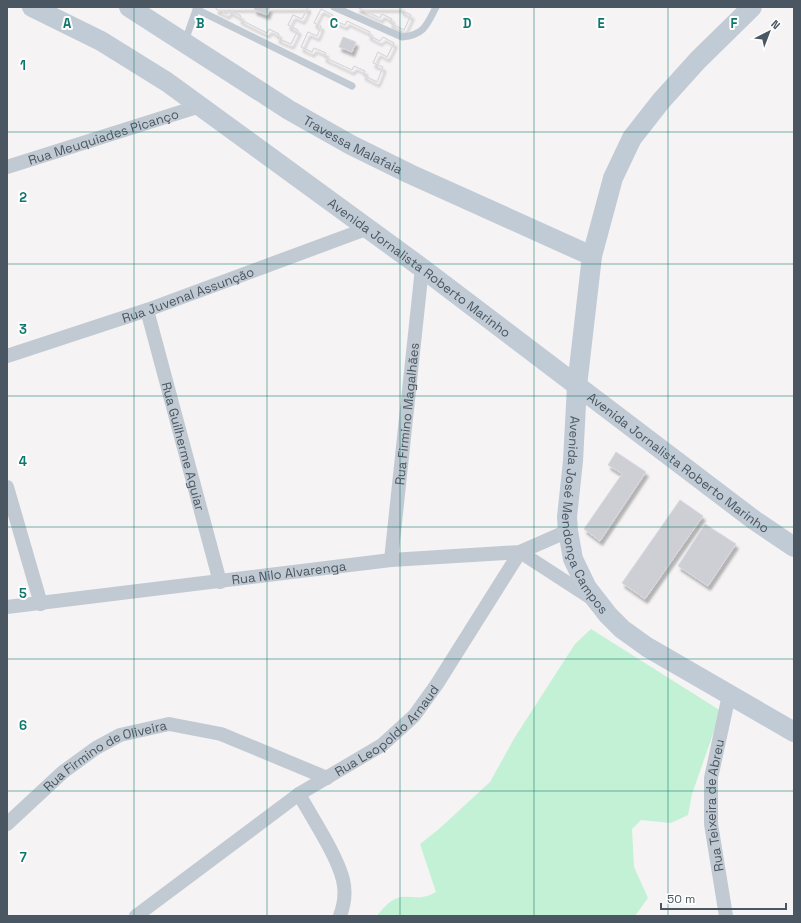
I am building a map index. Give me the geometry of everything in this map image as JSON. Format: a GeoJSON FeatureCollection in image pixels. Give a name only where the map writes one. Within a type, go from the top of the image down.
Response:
{"type":"FeatureCollection","features":[{"type":"Feature","properties":{"kind":"main road","name":"Avenida Jornalista Roberto Marinho"},"geometry":{"type":"LineString","coordinates":[[32,7],[100,41],[143,66],[200,106],[366,229],[422,268],[754,520],[794,547]]}},
{"type":"Feature","properties":{"kind":"main road","name":"Travessa Malafaia"},"geometry":{"type":"LineString","coordinates":[[129,7],[184,44],[289,110],[351,145],[410,174],[592,256]]}},
{"type":"Feature","properties":{"kind":"main road","name":"Avenida José Mendonça Campos"},"geometry":{"type":"LineString","coordinates":[[752,7],[698,60],[661,101],[632,138],[612,178],[592,256],[577,386],[573,461],[567,517],[568,531],[578,573],[595,600],[608,615],[647,646],[794,732]]}},
{"type":"Feature","properties":{"kind":"street","name":"Rua Meuquiades Picanço"},"geometry":{"type":"LineString","coordinates":[[7,167],[200,106]]}},
{"type":"Feature","properties":{"kind":"street","name":"Rua Juvenal Assunção"},"geometry":{"type":"LineString","coordinates":[[7,356],[147,310],[366,229]]}},
{"type":"Feature","properties":{"kind":"street","name":"Rua Firmino Magalhães"},"geometry":{"type":"LineString","coordinates":[[391,560],[422,268]]}},
{"type":"Feature","properties":{"kind":"street","name":"Rua Guilherme Aguiar"},"geometry":{"type":"LineString","coordinates":[[147,310],[220,582]]}},
{"type":"Feature","properties":{"kind":"street"},"geometry":{"type":"LineString","coordinates":[[7,487],[41,604]]}},
{"type":"Feature","properties":{"kind":"street","name":"Rua Nilo Alvarenga"},"geometry":{"type":"LineString","coordinates":[[7,607],[391,560],[520,552],[568,531]]}},
{"type":"Feature","properties":{"kind":"street"},"geometry":{"type":"LineString","coordinates":[[520,552],[595,600]]}},
{"type":"Feature","properties":{"kind":"street","name":"Rua Leopoldo Arnaud"},"geometry":{"type":"LineString","coordinates":[[136,916],[299,794],[382,745],[414,716],[437,684],[520,552]]}},
{"type":"Feature","properties":{"kind":"street","name":"Rua Teixeira de Abreu"},"geometry":{"type":"LineString","coordinates":[[726,916],[711,824],[711,778],[729,695]]}},
{"type":"Feature","properties":{"kind":"street","name":"Rua Firmino de Oliveira"},"geometry":{"type":"LineString","coordinates":[[7,824],[63,772],[96,748],[120,735],[169,724],[221,734],[327,778]]}},
{"type":"Feature","properties":{"kind":"street"},"geometry":{"type":"LineString","coordinates":[[299,794],[338,866],[344,881],[344,904],[340,916]]}},
{"type":"Feature","properties":{"kind":"lane"},"geometry":{"type":"LineString","coordinates":[[334,7],[402,37],[412,36],[425,28],[436,7]]}},
{"type":"Feature","properties":{"kind":"lane"},"geometry":{"type":"LineString","coordinates":[[184,44],[197,8],[352,86]]}},
{"type":"Feature","properties":{"kind":"green space"},"geometry":{"type":"Polygon","coordinates":[[[591,629],[721,711],[692,794],[688,815],[671,823],[641,820],[632,829],[634,867],[648,898],[635,916],[377,916],[386,906],[400,897],[427,896],[436,892],[420,844],[439,829],[490,782],[515,737],[575,644],[591,629]]]}},
{"type":"Feature","properties":{"kind":"building"},"geometry":{"type":"Polygon","coordinates":[[[217,7],[255,7],[254,10],[267,15],[270,7],[308,7],[302,19],[293,15],[288,25],[298,30],[291,44],[277,38],[279,34],[269,29],[267,33],[239,19],[241,16],[229,10],[227,14],[216,9],[217,7]]]}},
{"type":"Feature","properties":{"kind":"building"},"geometry":{"type":"Polygon","coordinates":[[[217,7],[308,7],[302,19],[293,15],[288,25],[298,30],[291,44],[277,38],[279,34],[269,29],[267,33],[239,19],[241,16],[229,10],[227,14],[216,9],[217,7]]]}},
{"type":"Feature","properties":{"kind":"building"},"geometry":{"type":"Polygon","coordinates":[[[357,7],[402,7],[401,10],[411,15],[404,30],[390,23],[392,19],[382,14],[380,18],[357,7]]]}},
{"type":"Feature","properties":{"kind":"building"},"geometry":{"type":"Polygon","coordinates":[[[357,7],[402,7],[401,10],[411,15],[404,30],[390,23],[392,19],[382,14],[380,18],[357,7]]]}},
{"type":"Feature","properties":{"kind":"building"},"geometry":{"type":"Polygon","coordinates":[[[321,9],[333,15],[331,19],[345,25],[347,21],[370,32],[368,35],[380,41],[383,37],[394,43],[387,57],[378,52],[373,63],[383,67],[377,82],[363,75],[365,71],[354,66],[352,70],[324,57],[326,53],[314,48],[312,52],[301,47],[308,32],[317,36],[321,26],[314,23],[321,9]],[[343,37],[339,47],[352,52],[356,42],[343,37]]]}},
{"type":"Feature","properties":{"kind":"building"},"geometry":{"type":"Polygon","coordinates":[[[321,9],[333,15],[331,19],[345,25],[347,21],[370,32],[368,35],[380,41],[383,37],[394,43],[387,57],[378,52],[373,63],[383,67],[377,82],[363,75],[365,71],[354,66],[352,70],[324,57],[326,53],[314,48],[312,52],[301,47],[308,32],[317,36],[321,26],[314,23],[321,9]]]}},
{"type":"Feature","properties":{"kind":"building"},"geometry":{"type":"Polygon","coordinates":[[[616,452],[646,472],[600,541],[584,529],[622,474],[608,465],[616,452]]]}},
{"type":"Feature","properties":{"kind":"building"},"geometry":{"type":"Polygon","coordinates":[[[680,500],[703,516],[645,599],[622,583],[680,500]]]}},
{"type":"Feature","properties":{"kind":"building"},"geometry":{"type":"Polygon","coordinates":[[[705,524],[736,544],[708,586],[678,566],[705,524]]]}}]}
